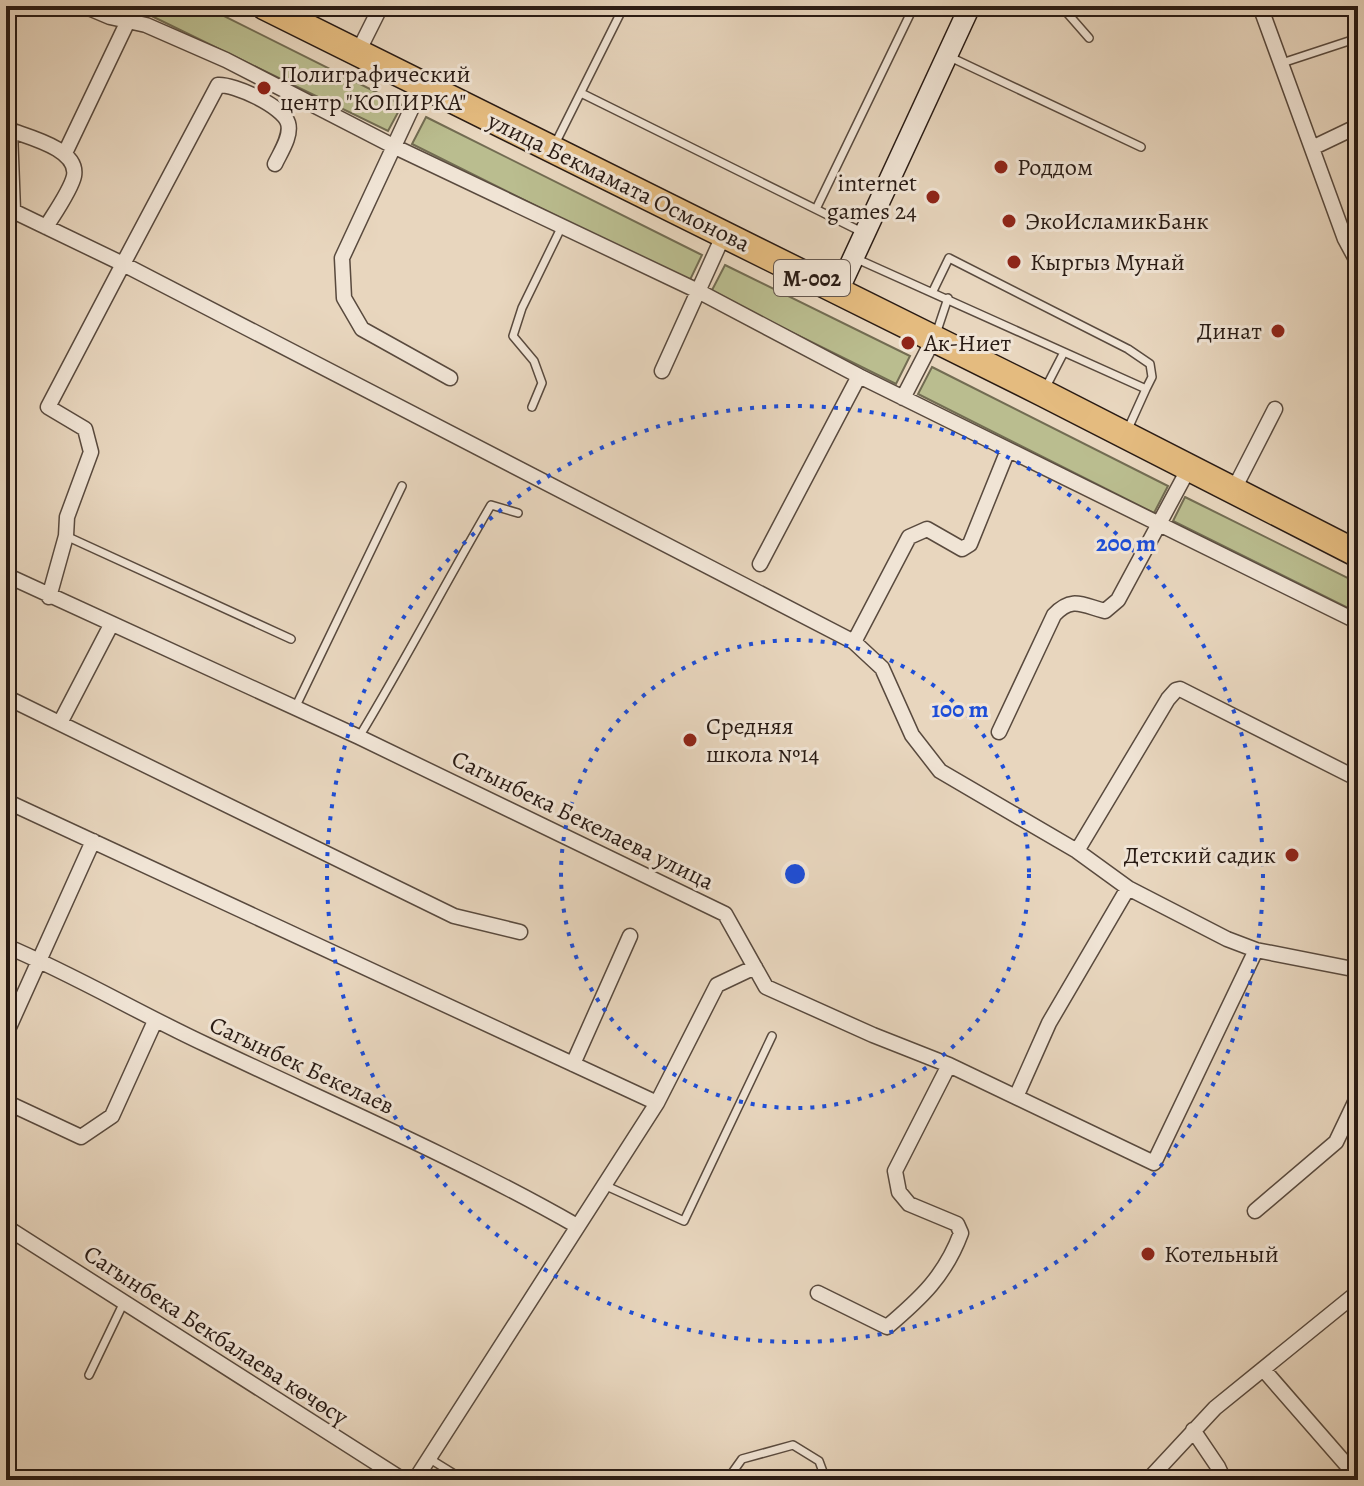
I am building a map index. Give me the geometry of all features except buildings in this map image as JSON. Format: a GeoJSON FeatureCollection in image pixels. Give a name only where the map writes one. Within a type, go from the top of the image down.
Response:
{"type":"FeatureCollection","features":[{"type":"Feature","properties":{"kind":"highway","name":"улица Бекмамата Осмонова"},"geometry":{"type":"LineString","coordinates":[[264,6],[934,338],[1358,554]]}},
{"type":"Feature","properties":{"kind":"main road"},"geometry":{"type":"LineString","coordinates":[[838,291],[970,6]]}},
{"type":"Feature","properties":{"kind":"street"},"geometry":{"type":"LineString","coordinates":[[84,6],[146,25],[226,60],[393,146],[698,291],[859,376],[1358,622]]}},
{"type":"Feature","properties":{"kind":"street"},"geometry":{"type":"LineString","coordinates":[[358,52],[381,6]]}},
{"type":"Feature","properties":{"kind":"street"},"geometry":{"type":"LineString","coordinates":[[1260,6],[1312,148],[1352,235],[1358,263]]}},
{"type":"Feature","properties":{"kind":"street"},"geometry":{"type":"LineString","coordinates":[[65,153],[128,21]]}},
{"type":"Feature","properties":{"kind":"street"},"geometry":{"type":"LineString","coordinates":[[49,597],[66,536],[67,517],[91,452],[85,429],[48,407],[218,85],[228,84],[279,109],[288,122],[288,136],[275,164]]}},
{"type":"Feature","properties":{"kind":"street"},"geometry":{"type":"LineString","coordinates":[[423,84],[342,258],[344,298],[362,329],[450,378]]}},
{"type":"Feature","properties":{"kind":"street"},"geometry":{"type":"LineString","coordinates":[[1312,148],[1358,126]]}},
{"type":"Feature","properties":{"kind":"street"},"geometry":{"type":"LineString","coordinates":[[46,227],[74,175],[72,165],[65,153],[8,127],[13,211],[46,227],[123,264],[854,642],[882,668],[912,735],[940,771],[1077,851],[1128,888],[1227,939],[1256,950],[1358,970]]}},
{"type":"Feature","properties":{"kind":"street"},"geometry":{"type":"LineString","coordinates":[[662,371],[724,234]]}},
{"type":"Feature","properties":{"kind":"street"},"geometry":{"type":"LineString","coordinates":[[903,398],[934,338]]}},
{"type":"Feature","properties":{"kind":"street"},"geometry":{"type":"LineString","coordinates":[[760,564],[859,376]]}},
{"type":"Feature","properties":{"kind":"street"},"geometry":{"type":"LineString","coordinates":[[1233,491],[1275,409]]}},
{"type":"Feature","properties":{"kind":"street"},"geometry":{"type":"LineString","coordinates":[[854,642],[909,537],[927,529],[962,549],[970,544],[1008,450]]}},
{"type":"Feature","properties":{"kind":"street"},"geometry":{"type":"LineString","coordinates":[[999,732],[1054,615],[1064,604],[1074,603],[1105,611],[1118,600],[1189,468]]}},
{"type":"Feature","properties":{"kind":"street","name":"Сагынбека Бекелаева улица"},"geometry":{"type":"LineString","coordinates":[[6,575],[359,737],[725,914],[766,987],[949,1065],[1154,1163],[1256,950]]}},
{"type":"Feature","properties":{"kind":"street"},"geometry":{"type":"LineString","coordinates":[[60,723],[111,625]]}},
{"type":"Feature","properties":{"kind":"street"},"geometry":{"type":"LineString","coordinates":[[1077,851],[1176,690],[1180,689],[1358,779]]}},
{"type":"Feature","properties":{"kind":"street"},"geometry":{"type":"LineString","coordinates":[[6,697],[454,916],[520,932]]}},
{"type":"Feature","properties":{"kind":"street"},"geometry":{"type":"LineString","coordinates":[[6,801],[657,1103]]}},
{"type":"Feature","properties":{"kind":"street"},"geometry":{"type":"LineString","coordinates":[[6,1034],[93,841]]}},
{"type":"Feature","properties":{"kind":"street"},"geometry":{"type":"LineString","coordinates":[[1016,1097],[1049,1023],[1128,888]]}},
{"type":"Feature","properties":{"kind":"street"},"geometry":{"type":"LineString","coordinates":[[573,1064],[630,936]]}},
{"type":"Feature","properties":{"kind":"street","name":"Сагынбек Бекелаев"},"geometry":{"type":"LineString","coordinates":[[6,946],[40,960],[155,1021],[512,1189],[577,1226]]}},
{"type":"Feature","properties":{"kind":"street"},"geometry":{"type":"LineString","coordinates":[[415,1480],[657,1103],[717,985],[755,967]]}},
{"type":"Feature","properties":{"kind":"street"},"geometry":{"type":"LineString","coordinates":[[6,1102],[81,1137],[112,1116],[155,1021]]}},
{"type":"Feature","properties":{"kind":"street"},"geometry":{"type":"LineString","coordinates":[[818,1293],[887,1327],[922,1298],[951,1260],[961,1233],[957,1224],[909,1204],[899,1192],[895,1171],[949,1065]]}},
{"type":"Feature","properties":{"kind":"street"},"geometry":{"type":"LineString","coordinates":[[1255,1211],[1336,1142],[1358,1096]]}},
{"type":"Feature","properties":{"kind":"street","name":"Сагынбека Бекбалаева көчөсү"},"geometry":{"type":"LineString","coordinates":[[6,1227],[403,1480]]}},
{"type":"Feature","properties":{"kind":"street"},"geometry":{"type":"LineString","coordinates":[[1148,1480],[1215,1408],[1358,1292]]}},
{"type":"Feature","properties":{"kind":"street"},"geometry":{"type":"LineString","coordinates":[[1263,1369],[1358,1478]]}},
{"type":"Feature","properties":{"kind":"street"},"geometry":{"type":"LineString","coordinates":[[1193,1430],[1224,1480]]}},
{"type":"Feature","properties":{"kind":"lane"},"geometry":{"type":"LineString","coordinates":[[553,149],[624,6]]}},
{"type":"Feature","properties":{"kind":"lane"},"geometry":{"type":"LineString","coordinates":[[816,209],[914,6]]}},
{"type":"Feature","properties":{"kind":"lane"},"geometry":{"type":"LineString","coordinates":[[1061,6],[1089,38]]}},
{"type":"Feature","properties":{"kind":"lane"},"geometry":{"type":"LineString","coordinates":[[1282,63],[1358,38]]}},
{"type":"Feature","properties":{"kind":"lane"},"geometry":{"type":"LineString","coordinates":[[948,56],[1141,147]]}},
{"type":"Feature","properties":{"kind":"lane"},"geometry":{"type":"LineString","coordinates":[[581,93],[866,234]]}},
{"type":"Feature","properties":{"kind":"lane"},"geometry":{"type":"LineString","coordinates":[[532,407],[542,383],[534,361],[513,336],[522,308],[562,226]]}},
{"type":"Feature","properties":{"kind":"lane"},"geometry":{"type":"LineString","coordinates":[[855,258],[1146,389]]}},
{"type":"Feature","properties":{"kind":"lane"},"geometry":{"type":"LineString","coordinates":[[933,291],[949,258],[1128,349],[1150,364],[1152,377],[1125,434]]}},
{"type":"Feature","properties":{"kind":"lane"},"geometry":{"type":"LineString","coordinates":[[934,338],[948,298]]}},
{"type":"Feature","properties":{"kind":"lane"},"geometry":{"type":"LineString","coordinates":[[1043,393],[1063,354]]}},
{"type":"Feature","properties":{"kind":"lane"},"geometry":{"type":"LineString","coordinates":[[295,708],[402,486]]}},
{"type":"Feature","properties":{"kind":"lane"},"geometry":{"type":"LineString","coordinates":[[359,737],[409,654],[491,505],[518,513]]}},
{"type":"Feature","properties":{"kind":"lane"},"geometry":{"type":"LineString","coordinates":[[66,536],[291,639]]}},
{"type":"Feature","properties":{"kind":"lane"},"geometry":{"type":"LineString","coordinates":[[604,1185],[684,1221],[772,1036]]}},
{"type":"Feature","properties":{"kind":"lane"},"geometry":{"type":"LineString","coordinates":[[89,1375],[124,1302]]}},
{"type":"Feature","properties":{"kind":"lane"},"geometry":{"type":"LineString","coordinates":[[727,1480],[742,1459],[793,1445],[819,1461],[826,1480]]}},
{"type":"Feature","properties":{"kind":"lane"},"geometry":{"type":"LineString","coordinates":[[428,1458],[464,1480]]}},
{"type":"Feature","properties":{"kind":"green space"},"geometry":{"type":"Polygon","coordinates":[[[131,6],[204,6],[402,105],[388,131],[131,6]]]}},
{"type":"Feature","properties":{"kind":"green space"},"geometry":{"type":"Polygon","coordinates":[[[426,117],[702,255],[689,282],[412,144],[426,117]]]}},
{"type":"Feature","properties":{"kind":"green space"},"geometry":{"type":"Polygon","coordinates":[[[725,265],[910,356],[896,384],[711,292],[725,265]]]}},
{"type":"Feature","properties":{"kind":"green space"},"geometry":{"type":"Polygon","coordinates":[[[932,367],[1168,486],[1154,513],[918,394],[932,367]]]}},
{"type":"Feature","properties":{"kind":"green space"},"geometry":{"type":"Polygon","coordinates":[[[1185,497],[1358,583],[1358,613],[1173,521],[1185,497]]]}},
{"type":"Feature","properties":{"kind":"place","name":"Полиграфический центр \"КОПИРКА\""},"geometry":{"type":"Point","coordinates":[264,88]}},
{"type":"Feature","properties":{"kind":"place","name":"Роддом"},"geometry":{"type":"Point","coordinates":[1001,167]}},
{"type":"Feature","properties":{"kind":"place","name":"internet games 24"},"geometry":{"type":"Point","coordinates":[933,197]}},
{"type":"Feature","properties":{"kind":"place","name":"ЭкоИсламикБанк"},"geometry":{"type":"Point","coordinates":[1009,221]}},
{"type":"Feature","properties":{"kind":"place","name":"Кыргыз Мунай"},"geometry":{"type":"Point","coordinates":[1014,262]}},
{"type":"Feature","properties":{"kind":"place","name":"Динат"},"geometry":{"type":"Point","coordinates":[1278,331]}},
{"type":"Feature","properties":{"kind":"place","name":"Ак-Ниет"},"geometry":{"type":"Point","coordinates":[908,343]}},
{"type":"Feature","properties":{"kind":"place","name":"Средняя школа №14"},"geometry":{"type":"Point","coordinates":[690,740]}},
{"type":"Feature","properties":{"kind":"place","name":"Детский садик"},"geometry":{"type":"Point","coordinates":[1292,855]}},
{"type":"Feature","properties":{"kind":"place","name":"Котельный"},"geometry":{"type":"Point","coordinates":[1148,1254]}}]}
